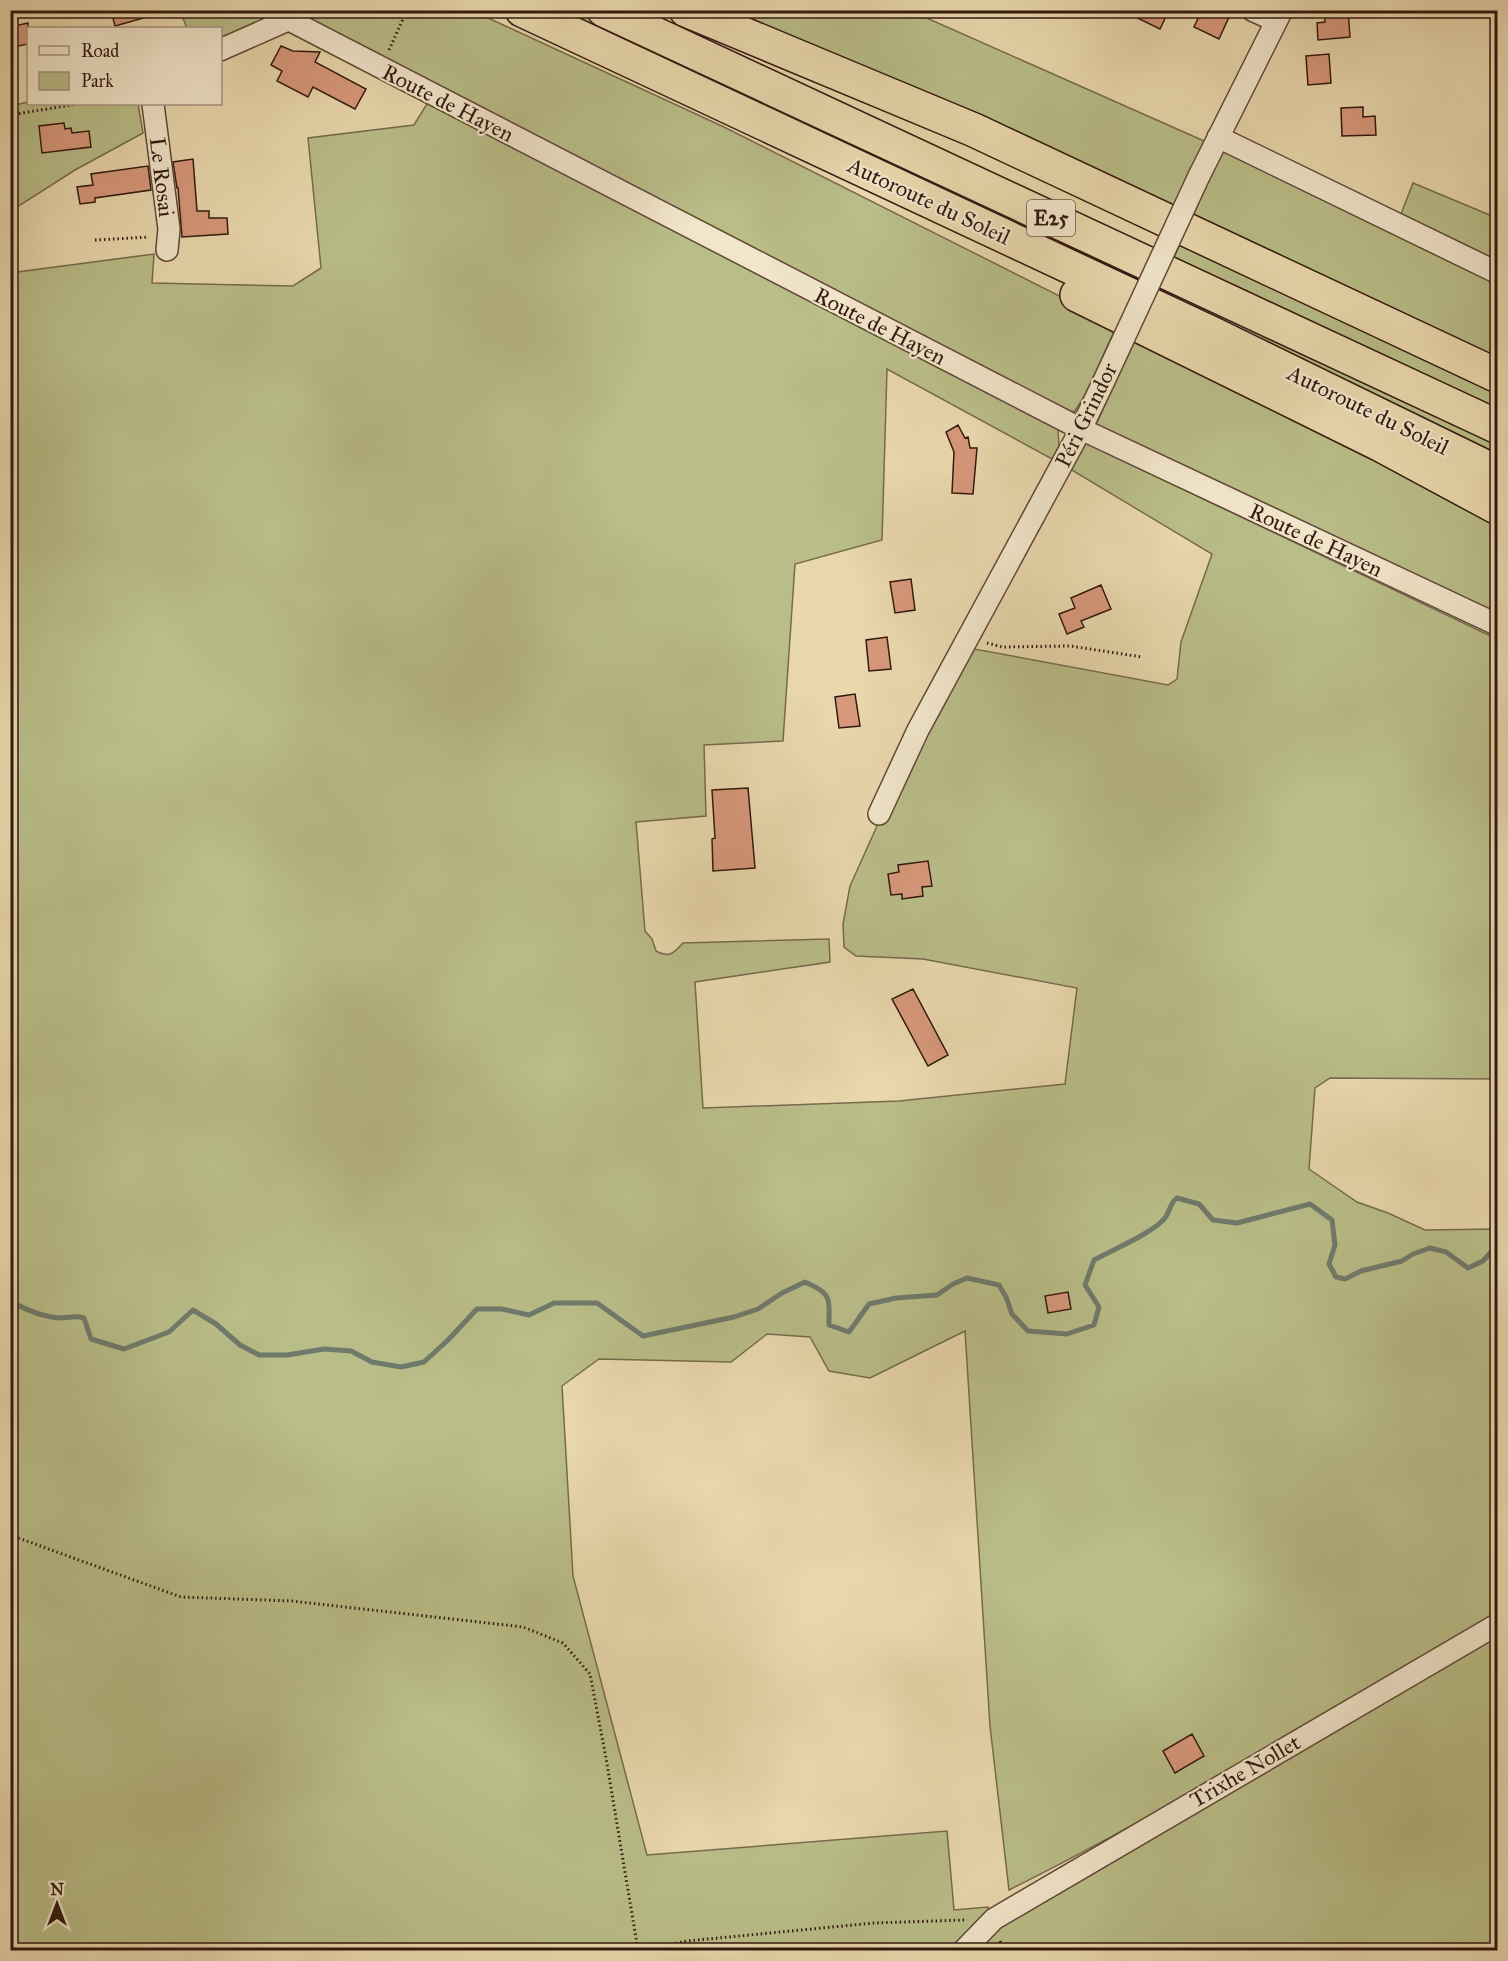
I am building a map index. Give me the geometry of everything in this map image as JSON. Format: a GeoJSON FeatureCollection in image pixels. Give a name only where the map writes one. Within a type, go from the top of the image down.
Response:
{"type":"FeatureCollection","features":[{"type":"Feature","properties":{"kind":"highway","name":"Autoroute du Soleil"},"geometry":{"type":"LineString","coordinates":[[522,10],[1213,334],[1497,473]]}},
{"type":"Feature","properties":{"kind":"highway","name":"Autoroute du Soleil"},"geometry":{"type":"LineString","coordinates":[[604,10],[1497,427]]}},
{"type":"Feature","properties":{"kind":"highway"},"geometry":{"type":"LineString","coordinates":[[686,10],[974,130],[1497,376]]}},
{"type":"Feature","properties":{"kind":"highway"},"geometry":{"type":"LineString","coordinates":[[846,162],[876,196],[1379,444],[1497,508]]}},
{"type":"Feature","properties":{"kind":"street"},"geometry":{"type":"LineString","coordinates":[[1252,10],[1279,16]]}},
{"type":"Feature","properties":{"kind":"street"},"geometry":{"type":"LineString","coordinates":[[222,49],[279,15]]}},
{"type":"Feature","properties":{"kind":"street","name":"Route de Hayen"},"geometry":{"type":"LineString","coordinates":[[279,15],[1081,429],[1497,625]]}},
{"type":"Feature","properties":{"kind":"street","name":"Péri Grindor"},"geometry":{"type":"LineString","coordinates":[[879,814],[918,730],[1081,429],[1199,176],[1279,16]]}},
{"type":"Feature","properties":{"kind":"street","name":"Le Rosai"},"geometry":{"type":"LineString","coordinates":[[153,105],[168,242]]}},
{"type":"Feature","properties":{"kind":"street"},"geometry":{"type":"LineString","coordinates":[[1218,137],[1497,273]]}},
{"type":"Feature","properties":{"kind":"street","name":"Trixhe Nollet"},"geometry":{"type":"LineString","coordinates":[[964,1950],[994,1919],[1497,1624]]}},
{"type":"Feature","properties":{"kind":"path"},"geometry":{"type":"LineString","coordinates":[[391,46],[407,10]]}},
{"type":"Feature","properties":{"kind":"path"},"geometry":{"type":"LineString","coordinates":[[10,115],[71,105]]}},
{"type":"Feature","properties":{"kind":"path"},"geometry":{"type":"LineString","coordinates":[[95,240],[168,242]]}},
{"type":"Feature","properties":{"kind":"path"},"geometry":{"type":"LineString","coordinates":[[968,638],[1002,647],[1070,645],[1142,657]]}},
{"type":"Feature","properties":{"kind":"path"},"geometry":{"type":"LineString","coordinates":[[10,1535],[181,1597],[292,1601],[523,1627],[563,1643],[590,1674],[638,1950]]}},
{"type":"Feature","properties":{"kind":"path"},"geometry":{"type":"LineString","coordinates":[[645,1950],[687,1941],[874,1923],[994,1919]]}},
{"type":"Feature","properties":{"kind":"path"},"geometry":{"type":"LineString","coordinates":[[510,1950],[559,1944],[621,1950]]}},
{"type":"Feature","properties":{"kind":"green space"},"geometry":{"type":"Polygon","coordinates":[[[180,11],[256,11],[265,15],[265,21],[222,42],[222,27],[187,27],[180,11]]]}},
{"type":"Feature","properties":{"kind":"green space"},"geometry":{"type":"Polygon","coordinates":[[[288,11],[473,11],[724,127],[1117,325],[1085,395],[1075,411],[1062,414],[288,11]]]}},
{"type":"Feature","properties":{"kind":"green space"},"geometry":{"type":"Polygon","coordinates":[[[546,11],[593,11],[1146,271],[1141,282],[546,11]]]}},
{"type":"Feature","properties":{"kind":"green space"},"geometry":{"type":"Polygon","coordinates":[[[717,11],[911,11],[1204,141],[1198,165],[1176,212],[717,11]]]}},
{"type":"Feature","properties":{"kind":"green space"},"geometry":{"type":"Polygon","coordinates":[[[430,99],[1058,429],[1059,446],[1052,459],[887,369],[882,540],[795,564],[783,741],[704,745],[706,816],[636,822],[645,931],[652,939],[656,951],[671,954],[683,943],[829,939],[830,962],[695,982],[703,1108],[899,1101],[1065,1084],[1077,988],[923,959],[856,956],[844,947],[843,924],[850,886],[877,826],[969,648],[1168,685],[1177,679],[1181,642],[1212,554],[1070,469],[1075,455],[1086,443],[1497,639],[1497,1079],[1330,1078],[1315,1088],[1309,1169],[1357,1202],[1425,1230],[1497,1229],[1497,1615],[1194,1791],[1009,1890],[990,1726],[965,1331],[870,1378],[829,1371],[810,1337],[767,1334],[731,1362],[599,1359],[562,1386],[573,1576],[647,1855],[947,1831],[954,1910],[988,1907],[993,1925],[1497,1631],[1497,1950],[11,1950],[10,273],[154,254],[152,283],[293,286],[321,268],[308,138],[414,125],[430,99]]]}},
{"type":"Feature","properties":{"kind":"green space"},"geometry":{"type":"Polygon","coordinates":[[[27,102],[27,105],[138,105],[143,133],[75,170],[11,211],[11,106],[27,102]]]}},
{"type":"Feature","properties":{"kind":"green space"},"geometry":{"type":"Polygon","coordinates":[[[1221,148],[1497,279],[1497,616],[1400,567],[1096,424],[1192,219],[1221,148]]]}},
{"type":"Feature","properties":{"kind":"green space"},"geometry":{"type":"Polygon","coordinates":[[[1413,183],[1497,218],[1497,260],[1401,214],[1413,183]]]}},
{"type":"Feature","properties":{"kind":"building"},"geometry":{"type":"Polygon","coordinates":[[[111,10],[154,10],[154,15],[115,26],[111,10]]]}},
{"type":"Feature","properties":{"kind":"building"},"geometry":{"type":"Polygon","coordinates":[[[1121,10],[1169,10],[1160,29],[1121,10]]]}},
{"type":"Feature","properties":{"kind":"building"},"geometry":{"type":"Polygon","coordinates":[[[1202,10],[1214,10],[1229,17],[1219,39],[1194,27],[1202,10]]]}},
{"type":"Feature","properties":{"kind":"building"},"geometry":{"type":"Polygon","coordinates":[[[1324,10],[1348,10],[1350,37],[1318,40],[1317,23],[1325,22],[1324,10]]]}},
{"type":"Feature","properties":{"kind":"building"},"geometry":{"type":"Polygon","coordinates":[[[28,23],[27,44],[13,47],[10,27],[28,23]]]}},
{"type":"Feature","properties":{"kind":"building"},"geometry":{"type":"Polygon","coordinates":[[[281,46],[293,51],[320,52],[315,62],[366,89],[355,109],[313,87],[308,97],[277,81],[282,71],[271,65],[281,46]]]}},
{"type":"Feature","properties":{"kind":"building"},"geometry":{"type":"Polygon","coordinates":[[[1329,54],[1331,83],[1308,85],[1306,56],[1329,54]]]}},
{"type":"Feature","properties":{"kind":"building"},"geometry":{"type":"Polygon","coordinates":[[[1363,107],[1363,117],[1375,116],[1376,135],[1342,136],[1341,108],[1363,107]]]}},
{"type":"Feature","properties":{"kind":"building"},"geometry":{"type":"Polygon","coordinates":[[[64,123],[65,129],[71,128],[72,133],[89,131],[91,147],[42,153],[39,126],[64,123]]]}},
{"type":"Feature","properties":{"kind":"building"},"geometry":{"type":"Polygon","coordinates":[[[193,159],[197,211],[209,211],[209,218],[227,218],[228,234],[182,237],[178,188],[173,162],[193,159]]]}},
{"type":"Feature","properties":{"kind":"building"},"geometry":{"type":"Polygon","coordinates":[[[148,166],[151,190],[95,198],[95,202],[80,204],[77,187],[93,185],[91,174],[148,166]]]}},
{"type":"Feature","properties":{"kind":"building"},"geometry":{"type":"Polygon","coordinates":[[[958,425],[965,438],[968,437],[970,448],[977,448],[973,494],[952,493],[954,452],[946,432],[958,425]]]}},
{"type":"Feature","properties":{"kind":"building"},"geometry":{"type":"Polygon","coordinates":[[[911,579],[915,610],[895,613],[890,582],[911,579]]]}},
{"type":"Feature","properties":{"kind":"building"},"geometry":{"type":"Polygon","coordinates":[[[1101,585],[1111,609],[1081,621],[1084,627],[1067,634],[1059,614],[1075,608],[1071,598],[1101,585]]]}},
{"type":"Feature","properties":{"kind":"building"},"geometry":{"type":"Polygon","coordinates":[[[887,637],[891,669],[869,671],[866,640],[887,637]]]}},
{"type":"Feature","properties":{"kind":"building"},"geometry":{"type":"Polygon","coordinates":[[[855,694],[860,726],[839,728],[835,697],[855,694]]]}},
{"type":"Feature","properties":{"kind":"building"},"geometry":{"type":"Polygon","coordinates":[[[748,788],[755,868],[713,871],[712,839],[715,838],[712,790],[748,788]]]}},
{"type":"Feature","properties":{"kind":"building"},"geometry":{"type":"Polygon","coordinates":[[[928,861],[932,886],[922,887],[923,896],[902,899],[902,894],[891,895],[888,874],[899,872],[898,865],[928,861]]]}},
{"type":"Feature","properties":{"kind":"building"},"geometry":{"type":"Polygon","coordinates":[[[913,989],[948,1055],[928,1066],[892,999],[913,989]]]}},
{"type":"Feature","properties":{"kind":"building"},"geometry":{"type":"Polygon","coordinates":[[[1068,1292],[1071,1309],[1048,1313],[1045,1296],[1068,1292]]]}},
{"type":"Feature","properties":{"kind":"building"},"geometry":{"type":"Polygon","coordinates":[[[1192,1734],[1204,1756],[1175,1773],[1163,1751],[1192,1734]]]}},
{"type":"Feature","properties":{"kind":"waterway"},"geometry":{"type":"LineString","coordinates":[[10,1301],[47,1316],[84,1318],[91,1339],[124,1349],[169,1332],[193,1310],[216,1324],[240,1345],[259,1355],[287,1355],[324,1349],[351,1351],[372,1362],[401,1367],[424,1362],[477,1309],[502,1309],[529,1315],[554,1303],[597,1303],[643,1336],[734,1317],[758,1309],[782,1293],[805,1282],[820,1290],[827,1297],[829,1325],[849,1332],[869,1304],[896,1298],[937,1295],[967,1278],[999,1285],[1012,1314],[1028,1331],[1067,1334],[1094,1325],[1099,1307],[1085,1285],[1094,1260],[1159,1224],[1177,1198],[1199,1204],[1213,1220],[1237,1223],[1310,1204],[1332,1220],[1335,1245],[1329,1264],[1336,1277],[1345,1279],[1361,1271],[1402,1261],[1430,1248],[1446,1252],[1468,1268],[1483,1261],[1492,1251],[1498,1259]]}}]}
